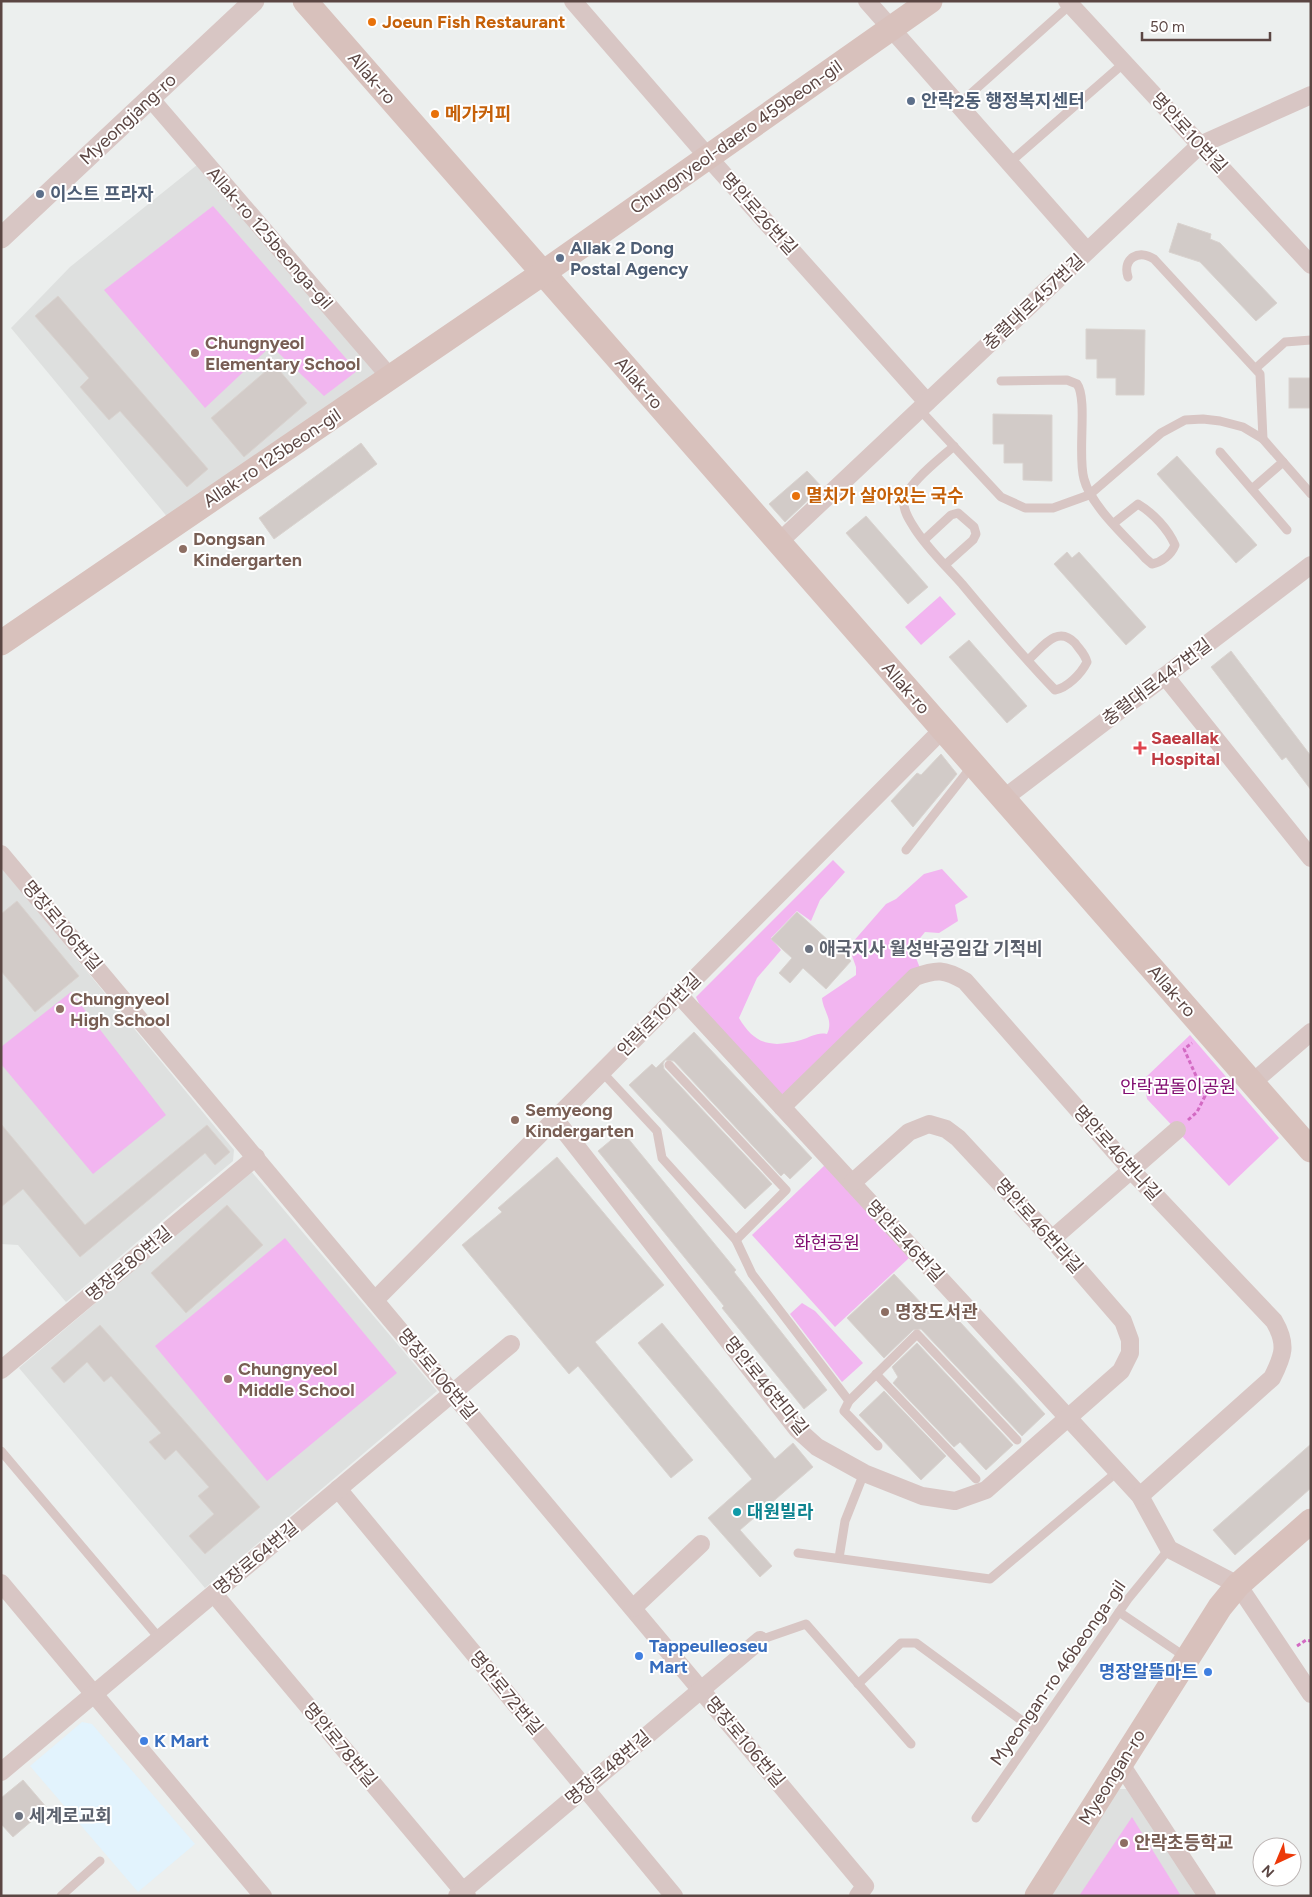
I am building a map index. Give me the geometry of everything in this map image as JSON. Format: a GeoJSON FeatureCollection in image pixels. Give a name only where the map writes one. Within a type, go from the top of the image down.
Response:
{"type":"FeatureCollection","features":[{"type":"Feature","properties":{"kind":"main road","name":"Allak-ro"},"geometry":{"type":"LineString","coordinates":[[305,1],[1311,1150]]}},
{"type":"Feature","properties":{"kind":"main road","name":"Chungnyeol-daero 459beon-gil"},"geometry":{"type":"LineString","coordinates":[[543,273],[930,1]]}},
{"type":"Feature","properties":{"kind":"main road","name":"Allak-ro 125beon-gil"},"geometry":{"type":"LineString","coordinates":[[1,643],[543,273]]}},
{"type":"Feature","properties":{"kind":"main road","name":"Myeongan-ro"},"geometry":{"type":"LineString","coordinates":[[1044,1891],[1120,1763],[1220,1607],[1238,1585],[1311,1521]]}},
{"type":"Feature","properties":{"kind":"street","name":"Myeongjang-ro"},"geometry":{"type":"LineString","coordinates":[[1,238],[254,1]]}},
{"type":"Feature","properties":{"kind":"street","name":"명안로26번길"},"geometry":{"type":"LineString","coordinates":[[573,1],[924,406]]}},
{"type":"Feature","properties":{"kind":"street"},"geometry":{"type":"LineString","coordinates":[[867,1],[1087,251]]}},
{"type":"Feature","properties":{"kind":"street","name":"명안로10번길"},"geometry":{"type":"LineString","coordinates":[[1068,3],[1311,265]]}},
{"type":"Feature","properties":{"kind":"street","name":"충렬대로457번길"},"geometry":{"type":"LineString","coordinates":[[779,542],[1200,145],[1311,95]]}},
{"type":"Feature","properties":{"kind":"street","name":"Allak-ro 125beonga-gil"},"geometry":{"type":"LineString","coordinates":[[150,98],[390,377]]}},
{"type":"Feature","properties":{"kind":"street","name":"충렬대로447번길"},"geometry":{"type":"LineString","coordinates":[[1003,799],[1311,565]]}},
{"type":"Feature","properties":{"kind":"street"},"geometry":{"type":"LineString","coordinates":[[1165,676],[1311,858]]}},
{"type":"Feature","properties":{"kind":"street","name":"안락로101번길"},"geometry":{"type":"LineString","coordinates":[[375,1300],[942,729]]}},
{"type":"Feature","properties":{"kind":"street","name":"명장로106번길"},"geometry":{"type":"LineString","coordinates":[[1,854],[864,1886],[858,1896]]}},
{"type":"Feature","properties":{"kind":"street","name":"명안로46번나길"},"geometry":{"type":"LineString","coordinates":[[782,1107],[915,977],[933,970],[949,972],[965,981],[1132,1171],[1274,1322],[1281,1332],[1284,1354],[1272,1378],[1140,1496]]}},
{"type":"Feature","properties":{"kind":"street","name":"명안로46번길"},"geometry":{"type":"LineString","coordinates":[[679,995],[1140,1496],[1168,1549]]}},
{"type":"Feature","properties":{"kind":"street"},"geometry":{"type":"LineString","coordinates":[[1252,1083],[1311,1032]]}},
{"type":"Feature","properties":{"kind":"street","name":"명안로46번마길"},"geometry":{"type":"LineString","coordinates":[[555,1119],[797,1429],[817,1447],[864,1473],[922,1496],[955,1501],[986,1490],[1068,1418]]}},
{"type":"Feature","properties":{"kind":"street","name":"명안로46번라길"},"geometry":{"type":"LineString","coordinates":[[852,1183],[909,1132],[929,1124],[946,1129],[958,1138],[1052,1239],[1123,1321],[1130,1340],[1130,1353],[1121,1371],[1068,1418]]}},
{"type":"Feature","properties":{"kind":"street"},"geometry":{"type":"LineString","coordinates":[[1052,1239],[1132,1171],[1176,1130]]}},
{"type":"Feature","properties":{"kind":"street","name":"명장로80번길"},"geometry":{"type":"LineString","coordinates":[[1,1370],[256,1157]]}},
{"type":"Feature","properties":{"kind":"street","name":"명장로64번길"},"geometry":{"type":"LineString","coordinates":[[1,1772],[511,1344]]}},
{"type":"Feature","properties":{"kind":"street","name":"명안로72번길"},"geometry":{"type":"LineString","coordinates":[[338,1489],[674,1896]]}},
{"type":"Feature","properties":{"kind":"street"},"geometry":{"type":"LineString","coordinates":[[633,1608],[701,1544]]}},
{"type":"Feature","properties":{"kind":"street"},"geometry":{"type":"LineString","coordinates":[[1168,1549],[1238,1585],[1311,1694]]}},
{"type":"Feature","properties":{"kind":"street"},"geometry":{"type":"LineString","coordinates":[[1,1583],[263,1896]]}},
{"type":"Feature","properties":{"kind":"street","name":"명안로78번길"},"geometry":{"type":"LineString","coordinates":[[214,1594],[462,1894]]}},
{"type":"Feature","properties":{"kind":"street","name":"명장로48번길"},"geometry":{"type":"LineString","coordinates":[[462,1894],[760,1640]]}},
{"type":"Feature","properties":{"kind":"street"},"geometry":{"type":"LineString","coordinates":[[1120,1763],[1207,1896]]}},
{"type":"Feature","properties":{"kind":"lane"},"geometry":{"type":"LineString","coordinates":[[958,105],[1068,3]]}},
{"type":"Feature","properties":{"kind":"lane"},"geometry":{"type":"LineString","coordinates":[[1009,163],[1124,63]]}},
{"type":"Feature","properties":{"kind":"lane"},"geometry":{"type":"LineString","coordinates":[[1128,276],[1126,270],[1128,260],[1135,254],[1147,254],[1154,259],[1256,368],[1260,374],[1263,439]]}},
{"type":"Feature","properties":{"kind":"lane"},"geometry":{"type":"LineString","coordinates":[[1256,368],[1285,342],[1311,340]]}},
{"type":"Feature","properties":{"kind":"lane"},"geometry":{"type":"LineString","coordinates":[[1001,381],[1067,380],[1077,384],[1082,396],[1083,478],[1089,495],[1114,523],[1152,564],[1159,563],[1172,552],[1175,545],[1171,536],[1147,509],[1138,504],[1114,523]]}},
{"type":"Feature","properties":{"kind":"lane"},"geometry":{"type":"LineString","coordinates":[[924,406],[954,446],[1001,497],[1025,508],[1052,508],[1089,495],[1161,433],[1185,420],[1203,419],[1243,427],[1263,439],[1311,494]]}},
{"type":"Feature","properties":{"kind":"lane"},"geometry":{"type":"LineString","coordinates":[[954,446],[906,492],[904,503],[906,514],[945,565],[1028,660],[1055,690],[1062,689],[1084,669],[1087,662],[1086,655],[1070,638],[1062,634],[1056,636],[1028,660]]}},
{"type":"Feature","properties":{"kind":"lane"},"geometry":{"type":"LineString","coordinates":[[1220,452],[1287,530]]}},
{"type":"Feature","properties":{"kind":"lane"},"geometry":{"type":"LineString","coordinates":[[1252,489],[1283,462]]}},
{"type":"Feature","properties":{"kind":"lane"},"geometry":{"type":"LineString","coordinates":[[924,540],[951,515],[958,513],[974,527],[976,534],[973,540],[945,565]]}},
{"type":"Feature","properties":{"kind":"lane"},"geometry":{"type":"LineString","coordinates":[[906,850],[973,764]]}},
{"type":"Feature","properties":{"kind":"lane"},"geometry":{"type":"LineString","coordinates":[[669,1065],[786,1190],[736,1240]]}},
{"type":"Feature","properties":{"kind":"lane"},"geometry":{"type":"LineString","coordinates":[[602,1072],[656,1131],[662,1158],[736,1240],[752,1274],[849,1401]]}},
{"type":"Feature","properties":{"kind":"lane"},"geometry":{"type":"LineString","coordinates":[[878,1446],[844,1412],[849,1401],[918,1334],[1017,1440]]}},
{"type":"Feature","properties":{"kind":"lane"},"geometry":{"type":"LineString","coordinates":[[876,1374],[976,1479]]}},
{"type":"Feature","properties":{"kind":"lane"},"geometry":{"type":"LineString","coordinates":[[1,1451],[160,1639]]}},
{"type":"Feature","properties":{"kind":"lane"},"geometry":{"type":"LineString","coordinates":[[798,1553],[990,1579],[1117,1472]]}},
{"type":"Feature","properties":{"kind":"lane"},"geometry":{"type":"LineString","coordinates":[[839,1558],[845,1521],[864,1473]]}},
{"type":"Feature","properties":{"kind":"lane","name":"Myeongan-ro 46beonga-gil"},"geometry":{"type":"LineString","coordinates":[[976,1818],[1119,1612],[1168,1549]]}},
{"type":"Feature","properties":{"kind":"lane"},"geometry":{"type":"LineString","coordinates":[[1119,1612],[1188,1658]]}},
{"type":"Feature","properties":{"kind":"lane"},"geometry":{"type":"LineString","coordinates":[[760,1640],[806,1624],[911,1744]]}},
{"type":"Feature","properties":{"kind":"lane"},"geometry":{"type":"LineString","coordinates":[[858,1684],[902,1643],[916,1643],[1036,1731]]}},
{"type":"Feature","properties":{"kind":"lane"},"geometry":{"type":"LineString","coordinates":[[61,1896],[100,1861]]}},
{"type":"Feature","properties":{"kind":"path"},"geometry":{"type":"LineString","coordinates":[[1176,1130],[1197,1112],[1205,1096],[1184,1050],[1196,1040]]}},
{"type":"Feature","properties":{"kind":"shaded area","name":"Chungnyeol Elementary School"},"geometry":{"type":"Polygon","coordinates":[[[197,165],[379,377],[169,519],[11,328],[70,267],[197,165]]]}},
{"type":"Feature","properties":{"kind":"shaded area","name":"Chungnyeol High School"},"geometry":{"type":"Polygon","coordinates":[[[1,867],[234,1150],[233,1161],[66,1302],[18,1245],[1,1244],[1,867]]]}},
{"type":"Feature","properties":{"kind":"shaded area","name":"Chungnyeol Middle School"},"geometry":{"type":"Polygon","coordinates":[[[251,1171],[437,1391],[205,1588],[19,1368],[251,1171]]]}},
{"type":"Feature","properties":{"kind":"shaded area"},"geometry":{"type":"Polygon","coordinates":[[[82,1722],[92,1724],[195,1844],[138,1892],[30,1766],[82,1722]]]}},
{"type":"Feature","properties":{"kind":"shaded area","name":"안락초등학교"},"geometry":{"type":"Polygon","coordinates":[[[1118,1789],[1130,1789],[1196,1896],[1050,1896],[1118,1789]]]}},
{"type":"Feature","properties":{"kind":"green space"},"geometry":{"type":"Polygon","coordinates":[[[213,206],[357,371],[324,396],[271,346],[205,408],[104,290],[213,206]]]}},
{"type":"Feature","properties":{"kind":"green space"},"geometry":{"type":"Polygon","coordinates":[[[940,596],[956,614],[921,645],[905,627],[940,596]]]}},
{"type":"Feature","properties":{"kind":"green space"},"geometry":{"type":"Polygon","coordinates":[[[833,860],[845,872],[820,900],[811,921],[797,911],[771,938],[781,950],[757,978],[739,1018],[751,1034],[765,1042],[781,1044],[817,1034],[827,1034],[829,1020],[822,998],[856,975],[856,967],[851,953],[852,943],[886,904],[896,899],[924,874],[942,869],[968,897],[955,905],[958,921],[939,933],[925,932],[912,948],[920,968],[783,1103],[705,1016],[696,997],[833,860]]]}},
{"type":"Feature","properties":{"kind":"green space"},"geometry":{"type":"Polygon","coordinates":[[[71,992],[166,1115],[93,1174],[1,1064],[1,1047],[71,992]]]}},
{"type":"Feature","properties":{"kind":"green space","name":"안락꿈돌이공원"},"geometry":{"type":"Polygon","coordinates":[[[1190,1035],[1279,1138],[1229,1186],[1147,1099],[1144,1079],[1190,1035]]]}},
{"type":"Feature","properties":{"kind":"green space","name":"화현공원"},"geometry":{"type":"Polygon","coordinates":[[[825,1165],[909,1258],[835,1327],[752,1235],[825,1165]]]}},
{"type":"Feature","properties":{"kind":"green space"},"geometry":{"type":"Polygon","coordinates":[[[285,1238],[397,1373],[267,1481],[155,1346],[285,1238]]]}},
{"type":"Feature","properties":{"kind":"green space"},"geometry":{"type":"Polygon","coordinates":[[[802,1303],[815,1311],[863,1363],[842,1382],[790,1314],[802,1303]]]}},
{"type":"Feature","properties":{"kind":"green space"},"geometry":{"type":"Polygon","coordinates":[[[1132,1817],[1181,1896],[1079,1896],[1132,1817]]]}},
{"type":"Feature","properties":{"kind":"building"},"geometry":{"type":"Polygon","coordinates":[[[1178,223],[1211,234],[1210,239],[1220,243],[1277,303],[1256,321],[1200,262],[1169,252],[1178,223]]]}},
{"type":"Feature","properties":{"kind":"building"},"geometry":{"type":"Polygon","coordinates":[[[58,296],[208,469],[187,487],[120,411],[109,420],[80,387],[89,378],[35,316],[58,296]]]}},
{"type":"Feature","properties":{"kind":"building"},"geometry":{"type":"Polygon","coordinates":[[[1086,329],[1145,330],[1144,395],[1116,395],[1116,378],[1097,378],[1097,359],[1086,359],[1086,329]]]}},
{"type":"Feature","properties":{"kind":"building"},"geometry":{"type":"Polygon","coordinates":[[[274,364],[307,403],[244,457],[211,418],[274,364]]]}},
{"type":"Feature","properties":{"kind":"building"},"geometry":{"type":"Polygon","coordinates":[[[1289,378],[1311,378],[1311,408],[1289,408],[1289,378]]]}},
{"type":"Feature","properties":{"kind":"building"},"geometry":{"type":"Polygon","coordinates":[[[993,414],[1052,415],[1052,481],[1023,480],[1023,463],[1004,463],[1004,444],[993,444],[993,414]]]}},
{"type":"Feature","properties":{"kind":"building"},"geometry":{"type":"Polygon","coordinates":[[[361,443],[377,464],[274,539],[259,518],[361,443]]]}},
{"type":"Feature","properties":{"kind":"building"},"geometry":{"type":"Polygon","coordinates":[[[1177,456],[1257,545],[1236,563],[1157,474],[1177,456]]]}},
{"type":"Feature","properties":{"kind":"building","name":"멸치가 살아있는 국수"},"geometry":{"type":"Polygon","coordinates":[[[807,471],[822,487],[785,522],[769,504],[807,471]]]}},
{"type":"Feature","properties":{"kind":"building"},"geometry":{"type":"Polygon","coordinates":[[[866,516],[928,587],[908,604],[846,533],[866,516]]]}},
{"type":"Feature","properties":{"kind":"building"},"geometry":{"type":"Polygon","coordinates":[[[1067,552],[1072,558],[1079,552],[1146,627],[1126,645],[1054,564],[1067,552]]]}},
{"type":"Feature","properties":{"kind":"building"},"geometry":{"type":"Polygon","coordinates":[[[969,640],[1027,706],[1007,723],[949,657],[969,640]]]}},
{"type":"Feature","properties":{"kind":"building"},"geometry":{"type":"Polygon","coordinates":[[[1231,651],[1311,756],[1311,790],[1286,757],[1282,760],[1211,667],[1231,651]]]}},
{"type":"Feature","properties":{"kind":"building"},"geometry":{"type":"Polygon","coordinates":[[[941,754],[957,774],[913,827],[891,801],[917,773],[921,775],[941,754]]]}},
{"type":"Feature","properties":{"kind":"building"},"geometry":{"type":"Polygon","coordinates":[[[17,901],[79,976],[35,1012],[1,971],[1,914],[17,901]]]}},
{"type":"Feature","properties":{"kind":"building","name":"애국지사 월성박공임갑 기적비"},"geometry":{"type":"Polygon","coordinates":[[[797,912],[851,961],[826,989],[803,968],[790,983],[779,973],[792,958],[771,939],[797,912]]]}},
{"type":"Feature","properties":{"kind":"building"},"geometry":{"type":"Polygon","coordinates":[[[694,1032],[812,1158],[790,1179],[784,1173],[781,1176],[674,1061],[665,1060],[663,1064],[664,1069],[772,1184],[745,1209],[629,1085],[652,1064],[656,1068],[694,1032]]]}},
{"type":"Feature","properties":{"kind":"building"},"geometry":{"type":"Polygon","coordinates":[[[1,1124],[85,1225],[207,1125],[230,1152],[215,1165],[205,1153],[80,1257],[23,1189],[1,1207],[1,1124]]]}},
{"type":"Feature","properties":{"kind":"building"},"geometry":{"type":"Polygon","coordinates":[[[622,1131],[736,1270],[734,1272],[827,1390],[804,1409],[722,1308],[724,1306],[598,1151],[622,1131]]]}},
{"type":"Feature","properties":{"kind":"building"},"geometry":{"type":"Polygon","coordinates":[[[557,1157],[664,1285],[595,1342],[693,1460],[671,1478],[578,1366],[569,1374],[462,1245],[502,1212],[498,1208],[557,1157]]]}},
{"type":"Feature","properties":{"kind":"building"},"geometry":{"type":"Polygon","coordinates":[[[227,1205],[263,1245],[186,1313],[151,1273],[227,1205]]]}},
{"type":"Feature","properties":{"kind":"building"},"geometry":{"type":"Polygon","coordinates":[[[894,1274],[937,1320],[948,1309],[1045,1414],[1022,1436],[921,1329],[913,1330],[884,1358],[847,1318],[894,1274]]]}},
{"type":"Feature","properties":{"kind":"building"},"geometry":{"type":"Polygon","coordinates":[[[662,1323],[775,1459],[793,1443],[813,1467],[740,1530],[772,1566],[760,1577],[708,1518],[752,1479],[638,1343],[662,1323]]]}},
{"type":"Feature","properties":{"kind":"building"},"geometry":{"type":"Polygon","coordinates":[[[100,1325],[260,1507],[205,1554],[189,1536],[214,1514],[198,1496],[209,1487],[176,1450],[165,1460],[149,1442],[161,1433],[111,1376],[104,1382],[87,1362],[64,1383],[51,1368],[100,1325]]]}},
{"type":"Feature","properties":{"kind":"building"},"geometry":{"type":"Polygon","coordinates":[[[917,1343],[1013,1445],[986,1470],[960,1442],[954,1447],[893,1383],[898,1377],[892,1367],[917,1343]]]}},
{"type":"Feature","properties":{"kind":"building"},"geometry":{"type":"Polygon","coordinates":[[[884,1391],[946,1456],[921,1480],[859,1415],[884,1391]]]}},
{"type":"Feature","properties":{"kind":"building"},"geometry":{"type":"Polygon","coordinates":[[[1311,1444],[1311,1488],[1235,1555],[1213,1530],[1311,1444]]]}},
{"type":"Feature","properties":{"kind":"building","name":"세계로교회"},"geometry":{"type":"Polygon","coordinates":[[[23,1780],[47,1808],[13,1837],[1,1824],[1,1798],[23,1780]]]}},
{"type":"Feature","properties":{"kind":"place","name":"Joeun Fish Restaurant"},"geometry":{"type":"Point","coordinates":[372,22]}},
{"type":"Feature","properties":{"kind":"place","name":"안락2동 행정복지센터"},"geometry":{"type":"Point","coordinates":[911,101]}},
{"type":"Feature","properties":{"kind":"place","name":"메가커피"},"geometry":{"type":"Point","coordinates":[435,114]}},
{"type":"Feature","properties":{"kind":"place","name":"이스트 프라자"},"geometry":{"type":"Point","coordinates":[40,194]}},
{"type":"Feature","properties":{"kind":"place","name":"Allak 2 Dong Postal Agency"},"geometry":{"type":"Point","coordinates":[560,258]}},
{"type":"Feature","properties":{"kind":"place","name":"Chungnyeol Elementary School"},"geometry":{"type":"Point","coordinates":[195,353]}},
{"type":"Feature","properties":{"kind":"place","name":"멸치가 살아있는 국수"},"geometry":{"type":"Point","coordinates":[796,496]}},
{"type":"Feature","properties":{"kind":"place","name":"Dongsan Kindergarten"},"geometry":{"type":"Point","coordinates":[183,549]}},
{"type":"Feature","properties":{"kind":"place","name":"Saeallak Hospital"},"geometry":{"type":"Point","coordinates":[1140,748]}},
{"type":"Feature","properties":{"kind":"place","name":"애국지사 월성박공임갑 기적비"},"geometry":{"type":"Point","coordinates":[809,949]}},
{"type":"Feature","properties":{"kind":"place","name":"Chungnyeol High School"},"geometry":{"type":"Point","coordinates":[60,1009]}},
{"type":"Feature","properties":{"kind":"place","name":"Semyeong Kindergarten"},"geometry":{"type":"Point","coordinates":[515,1120]}},
{"type":"Feature","properties":{"kind":"place","name":"명장도서관"},"geometry":{"type":"Point","coordinates":[885,1312]}},
{"type":"Feature","properties":{"kind":"place","name":"Chungnyeol Middle School"},"geometry":{"type":"Point","coordinates":[228,1379]}},
{"type":"Feature","properties":{"kind":"place","name":"대원빌라"},"geometry":{"type":"Point","coordinates":[737,1512]}},
{"type":"Feature","properties":{"kind":"place","name":"Tappeulleoseu Mart"},"geometry":{"type":"Point","coordinates":[639,1656]}},
{"type":"Feature","properties":{"kind":"place","name":"명장알뜰마트"},"geometry":{"type":"Point","coordinates":[1208,1672]}},
{"type":"Feature","properties":{"kind":"place","name":"K Mart"},"geometry":{"type":"Point","coordinates":[144,1741]}},
{"type":"Feature","properties":{"kind":"place","name":"세계로교회"},"geometry":{"type":"Point","coordinates":[19,1816]}},
{"type":"Feature","properties":{"kind":"place","name":"안락초등학교"},"geometry":{"type":"Point","coordinates":[1124,1843]}}]}
